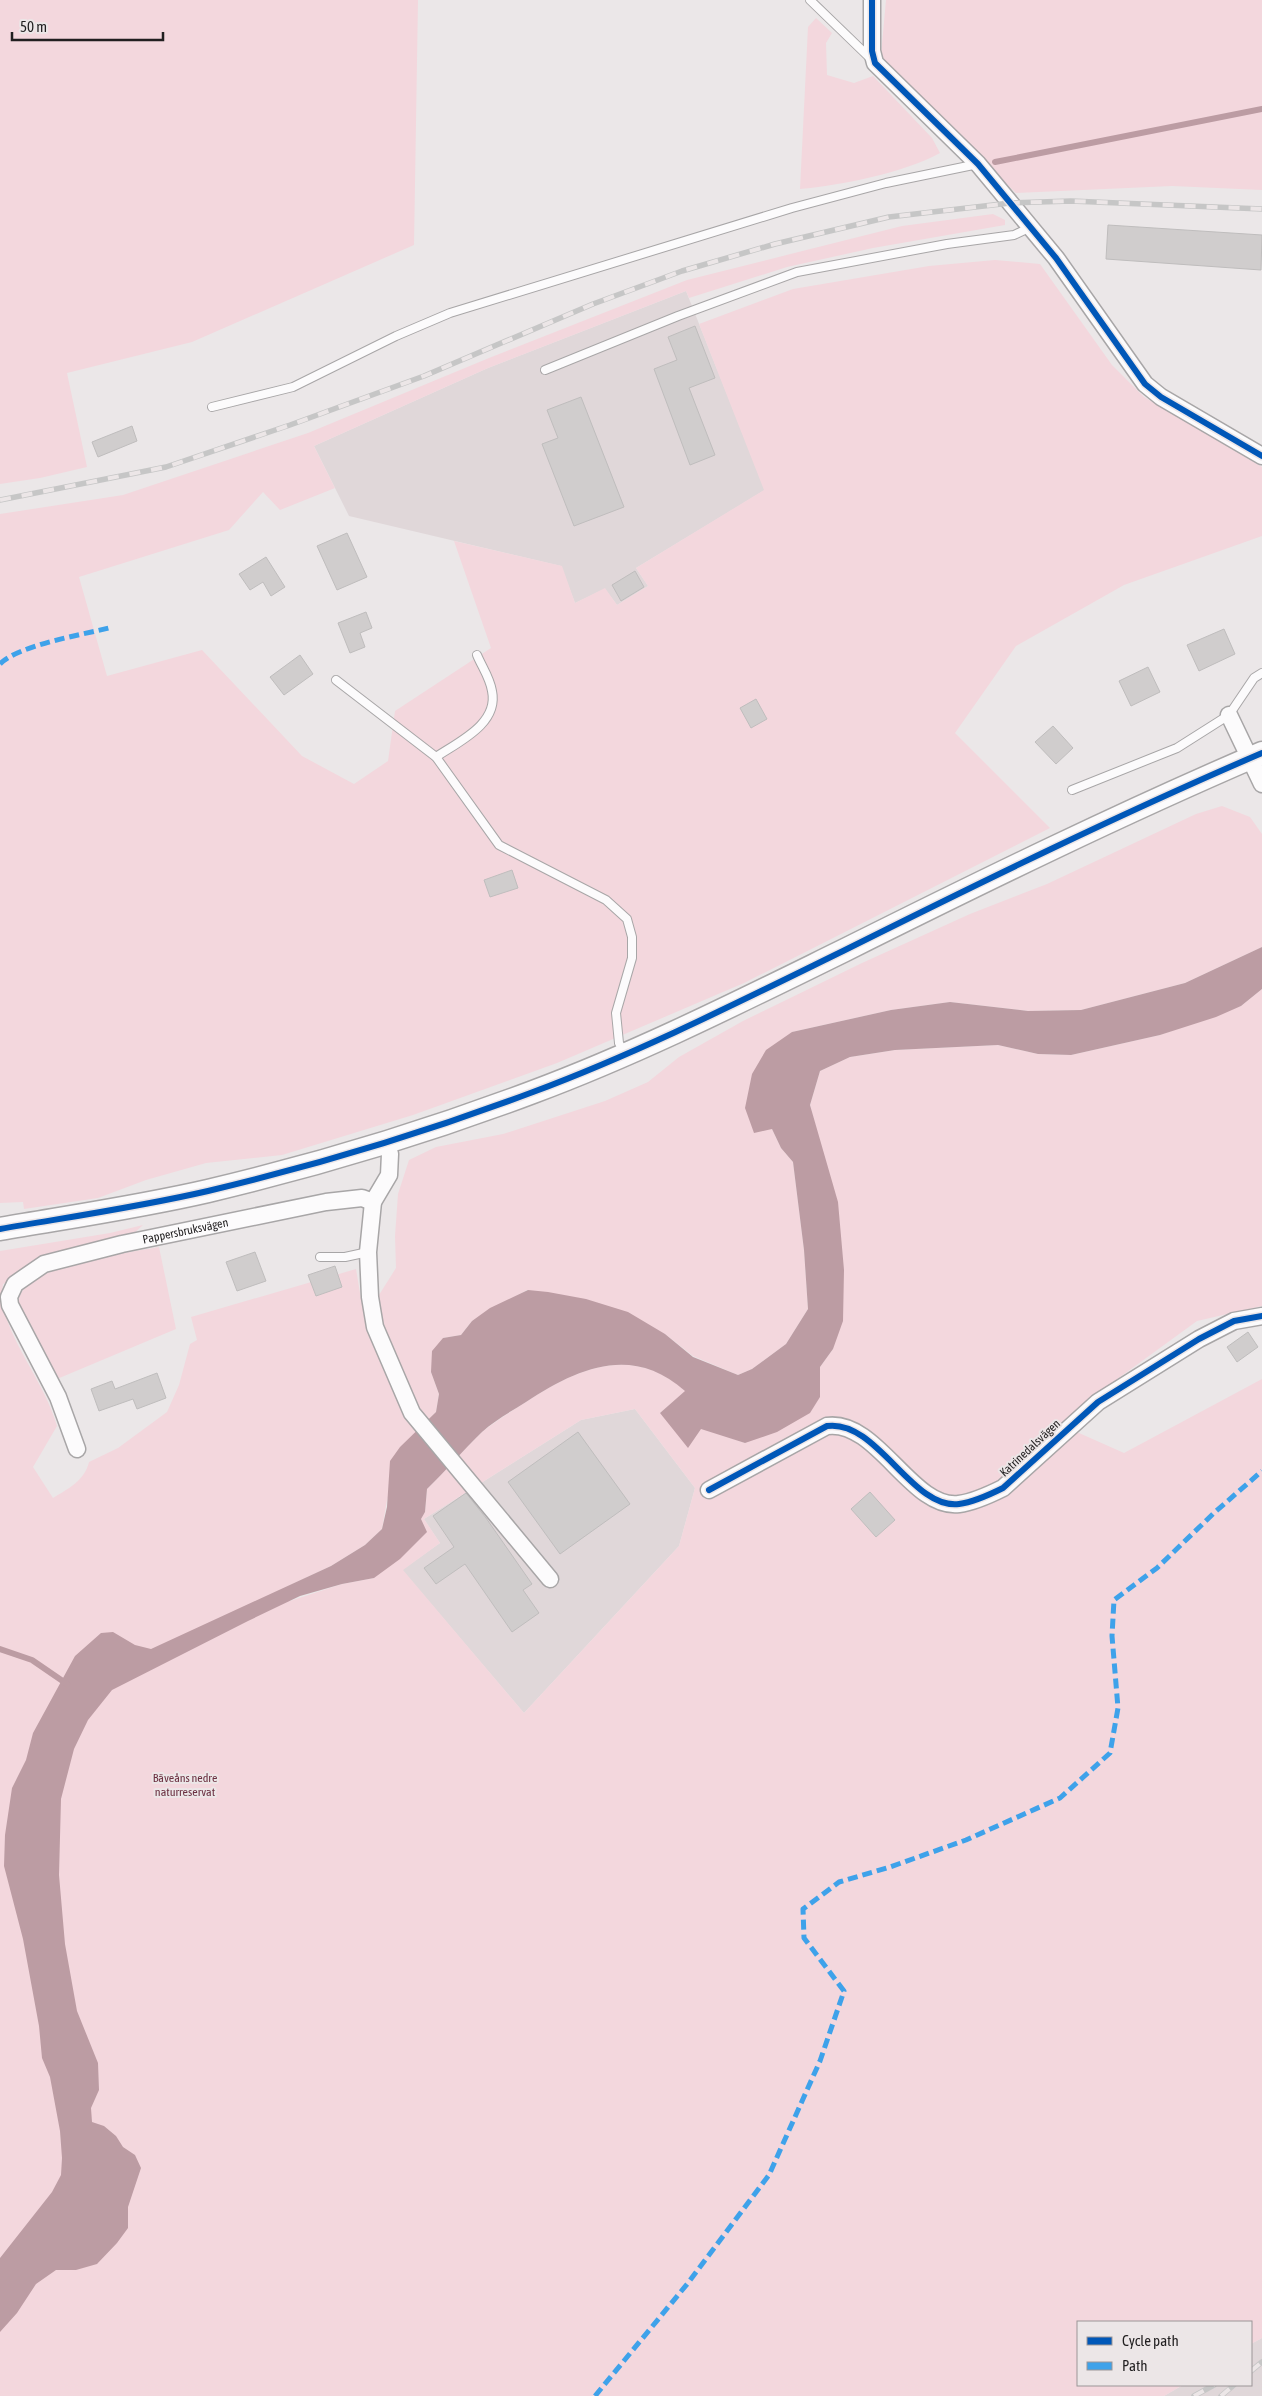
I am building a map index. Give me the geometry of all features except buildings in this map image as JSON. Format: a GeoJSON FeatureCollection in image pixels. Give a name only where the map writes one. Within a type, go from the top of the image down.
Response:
{"type":"FeatureCollection","features":[{"type":"Feature","properties":{"kind":"street"},"geometry":{"type":"LineString","coordinates":[[872,0],[872,51],[876,63],[978,164],[1061,266],[1144,384],[1161,397],[1262,456]]}},
{"type":"Feature","properties":{"kind":"street"},"geometry":{"type":"LineString","coordinates":[[1229,716],[1256,756],[1262,784]]}},
{"type":"Feature","properties":{"kind":"street"},"geometry":{"type":"LineString","coordinates":[[0,1228],[102,1212],[206,1191],[304,1166],[386,1142],[533,1092],[625,1055],[774,986],[1131,811],[1256,756]]}},
{"type":"Feature","properties":{"kind":"street"},"geometry":{"type":"LineString","coordinates":[[386,1142],[390,1154],[389,1175],[374,1202],[368,1252],[370,1297],[375,1327],[412,1413],[550,1580]]}},
{"type":"Feature","properties":{"kind":"street","name":"Pappersbruksvägen"},"geometry":{"type":"LineString","coordinates":[[77,1449],[58,1397],[5,1293],[21,1278],[44,1264],[122,1244],[326,1202],[362,1198],[374,1202]]}},
{"type":"Feature","properties":{"kind":"street","name":"Katrinedalsvägen"},"geometry":{"type":"LineString","coordinates":[[709,1490],[827,1426],[838,1425],[855,1431],[932,1499],[958,1504],[986,1496],[1003,1488],[1098,1402],[1199,1339],[1234,1321],[1262,1316]]}},
{"type":"Feature","properties":{"kind":"lane"},"geometry":{"type":"LineString","coordinates":[[810,0],[876,63]]}},
{"type":"Feature","properties":{"kind":"lane"},"geometry":{"type":"LineString","coordinates":[[212,407],[293,387],[396,336],[450,313],[792,208],[886,184],[978,164]]}},
{"type":"Feature","properties":{"kind":"lane"},"geometry":{"type":"LineString","coordinates":[[545,370],[678,316],[797,272],[947,244],[1014,235],[1029,228]]}},
{"type":"Feature","properties":{"kind":"lane"},"geometry":{"type":"LineString","coordinates":[[436,757],[483,724],[490,708],[493,693],[477,655]]}},
{"type":"Feature","properties":{"kind":"lane"},"geometry":{"type":"LineString","coordinates":[[1072,790],[1177,748],[1229,716],[1254,678],[1262,673]]}},
{"type":"Feature","properties":{"kind":"lane"},"geometry":{"type":"LineString","coordinates":[[336,680],[436,757],[499,845],[606,900],[627,919],[632,937],[632,958],[616,1013],[619,1043],[625,1055]]}},
{"type":"Feature","properties":{"kind":"lane"},"geometry":{"type":"LineString","coordinates":[[320,1257],[345,1257],[368,1252]]}},
{"type":"Feature","properties":{"kind":"shaded area"},"geometry":{"type":"Polygon","coordinates":[[[686,291],[765,490],[636,568],[648,586],[617,605],[605,589],[575,603],[561,566],[349,516],[314,446],[488,368],[686,291]]]}},
{"type":"Feature","properties":{"kind":"shaded area"},"geometry":{"type":"Polygon","coordinates":[[[1262,947],[1262,989],[1241,1006],[1216,1017],[1160,1035],[1071,1055],[1038,1054],[998,1045],[895,1050],[850,1057],[820,1071],[810,1105],[838,1202],[844,1270],[843,1321],[833,1349],[820,1367],[820,1397],[810,1413],[777,1432],[745,1443],[701,1429],[688,1448],[660,1413],[685,1391],[665,1377],[645,1368],[625,1365],[605,1366],[585,1371],[565,1379],[546,1390],[498,1420],[475,1439],[427,1489],[425,1512],[421,1519],[427,1532],[400,1559],[374,1578],[342,1584],[300,1596],[112,1690],[88,1720],[74,1749],[61,1799],[59,1875],[65,1944],[77,2011],[98,2063],[99,2090],[91,2108],[92,2122],[104,2126],[116,2136],[123,2147],[135,2155],[141,2168],[128,2207],[128,2228],[117,2243],[97,2264],[76,2270],[56,2270],[36,2284],[17,2313],[0,2332],[0,2258],[52,2192],[61,2175],[62,2158],[60,2131],[50,2077],[42,2058],[39,2026],[23,1939],[4,1866],[5,1835],[12,1788],[26,1760],[33,1733],[75,1656],[101,1633],[113,1632],[135,1645],[151,1649],[331,1566],[365,1545],[382,1529],[387,1507],[390,1461],[400,1447],[436,1412],[439,1394],[431,1372],[432,1351],[443,1338],[461,1335],[472,1321],[490,1308],[528,1290],[586,1299],[628,1312],[665,1334],[693,1357],[738,1375],[752,1369],[786,1344],[808,1309],[804,1250],[793,1162],[781,1148],[772,1129],[754,1133],[745,1108],[752,1074],[766,1050],[792,1032],[891,1010],[950,1002],[1028,1011],[1081,1010],[1185,983],[1262,947]]]}},
{"type":"Feature","properties":{"kind":"shaded area"},"geometry":{"type":"Polygon","coordinates":[[[635,1409],[695,1488],[679,1546],[524,1713],[402,1570],[440,1543],[424,1519],[581,1420],[635,1409]]]}},
{"type":"Feature","properties":{"kind":"shaded area"},"geometry":{"type":"Polygon","coordinates":[[[1262,2338],[1262,2396],[1164,2396],[1181,2386],[1252,2386],[1252,2343],[1262,2338]]]}},
{"type":"Feature","properties":{"kind":"green space"},"geometry":{"type":"Polygon","coordinates":[[[0,0],[418,0],[414,245],[192,342],[67,373],[87,467],[40,478],[0,484],[0,0]]]}},
{"type":"Feature","properties":{"kind":"green space"},"geometry":{"type":"Polygon","coordinates":[[[886,0],[1262,0],[1262,190],[1172,186],[1016,193],[886,66],[881,55],[886,0]]]}},
{"type":"Feature","properties":{"kind":"green space"},"geometry":{"type":"Polygon","coordinates":[[[816,18],[832,33],[826,43],[827,75],[854,83],[873,76],[932,138],[940,153],[908,167],[872,177],[800,189],[808,27],[816,18]]]}},
{"type":"Feature","properties":{"kind":"green space"},"geometry":{"type":"Polygon","coordinates":[[[993,214],[1005,220],[1005,225],[873,248],[787,267],[689,298],[686,291],[488,368],[314,446],[335,488],[280,510],[263,492],[229,530],[79,577],[107,676],[202,650],[302,756],[354,784],[388,761],[395,711],[491,648],[454,541],[562,566],[575,603],[605,588],[617,605],[648,586],[636,568],[764,490],[699,324],[793,289],[929,266],[995,260],[1040,264],[1112,365],[1144,397],[1262,467],[1262,536],[1124,585],[1016,646],[955,733],[1050,828],[744,983],[557,1063],[413,1115],[282,1155],[206,1163],[146,1180],[98,1198],[24,1209],[23,1202],[0,1203],[0,514],[123,495],[308,433],[489,358],[687,280],[902,226],[993,214]]]}},
{"type":"Feature","properties":{"kind":"green space","name":"Bäveåns nedre naturreservat"},"geometry":{"type":"Polygon","coordinates":[[[1222,806],[1250,817],[1262,834],[1262,947],[1185,983],[1081,1010],[1028,1011],[950,1002],[891,1010],[792,1032],[772,1129],[781,1148],[793,1162],[804,1250],[808,1309],[786,1344],[752,1369],[738,1375],[693,1356],[665,1334],[527,1290],[472,1321],[461,1335],[443,1338],[431,1372],[439,1394],[436,1412],[419,1430],[387,1500],[382,1529],[365,1545],[331,1566],[284,1588],[290,1601],[342,1584],[374,1578],[425,1512],[427,1489],[482,1432],[546,1390],[565,1379],[585,1371],[605,1366],[625,1365],[646,1368],[666,1377],[686,1391],[660,1413],[745,1443],[820,1397],[820,1367],[833,1349],[820,1143],[810,1105],[820,1071],[850,1057],[895,1050],[998,1045],[1038,1054],[1071,1055],[1160,1035],[1241,1006],[1262,989],[1262,1306],[1197,1321],[1098,1393],[1070,1429],[1124,1453],[1262,1379],[1262,2338],[1252,2343],[1252,2321],[1077,2321],[1077,2386],[1181,2386],[1164,2396],[0,2396],[0,1251],[110,1233],[143,1225],[130,1237],[3,1284],[2,1304],[8,1322],[45,1396],[57,1426],[33,1467],[53,1498],[80,1479],[89,1462],[118,1448],[167,1412],[179,1385],[190,1344],[197,1340],[191,1317],[356,1269],[361,1299],[379,1295],[396,1268],[395,1236],[398,1194],[409,1160],[436,1147],[503,1134],[605,1101],[648,1082],[679,1057],[743,1021],[862,963],[970,914],[1047,884],[1196,814],[1222,806]],[[635,1409],[581,1420],[424,1519],[440,1543],[403,1570],[524,1713],[679,1546],[695,1488],[635,1409]]]}},
{"type":"Feature","properties":{"kind":"green space"},"geometry":{"type":"Polygon","coordinates":[[[159,1247],[176,1329],[57,1379],[18,1310],[19,1298],[26,1286],[40,1277],[81,1262],[159,1247]]]}},
{"type":"Feature","properties":{"kind":"waterway"},"geometry":{"type":"LineString","coordinates":[[995,162],[1262,109]]}},
{"type":"Feature","properties":{"kind":"waterway"},"geometry":{"type":"LineString","coordinates":[[0,1649],[32,1660],[67,1684]]}},
{"type":"Feature","properties":{"kind":"railway"},"geometry":{"type":"LineString","coordinates":[[0,500],[166,467],[290,425],[424,376],[593,304],[682,271],[775,244],[889,217],[1010,203],[1071,201],[1262,209]]}},
{"type":"Feature","properties":{"kind":"railway"},"geometry":{"type":"LineString","coordinates":[[1252,2370],[1262,2362]]}},
{"type":"Feature","properties":{"kind":"railway"},"geometry":{"type":"LineString","coordinates":[[1194,2396],[1212,2386]]}},
{"type":"Feature","properties":{"kind":"railway"},"geometry":{"type":"LineString","coordinates":[[1221,2396],[1233,2386]]}},
{"type":"Feature","properties":{"kind":"marked path"},"geometry":{"type":"LineString","coordinates":[[0,664],[9,657],[35,646],[109,628]]}},
{"type":"Feature","properties":{"kind":"marked path"},"geometry":{"type":"LineString","coordinates":[[595,2396],[688,2283],[769,2175],[820,2061],[844,1991],[804,1938],[803,1909],[839,1882],[890,1867],[966,1840],[1060,1798],[1110,1753],[1118,1708],[1112,1636],[1114,1600],[1157,1568],[1215,1512],[1262,1471]]}},
{"type":"Feature","properties":{"kind":"cycle path"},"geometry":{"type":"LineString","coordinates":[[872,0],[872,51],[875,63],[978,164],[1056,258],[1145,384],[1161,397],[1262,456]]}},
{"type":"Feature","properties":{"kind":"cycle path"},"geometry":{"type":"LineString","coordinates":[[0,1229],[156,1202],[249,1181],[413,1134],[573,1077],[690,1025],[1051,849],[1262,753]]}},
{"type":"Feature","properties":{"kind":"cycle path"},"geometry":{"type":"LineString","coordinates":[[709,1490],[827,1426],[845,1428],[862,1436],[910,1480],[926,1493],[942,1502],[959,1504],[976,1500],[1003,1488],[1098,1402],[1199,1339],[1234,1321],[1262,1316]]}}]}
